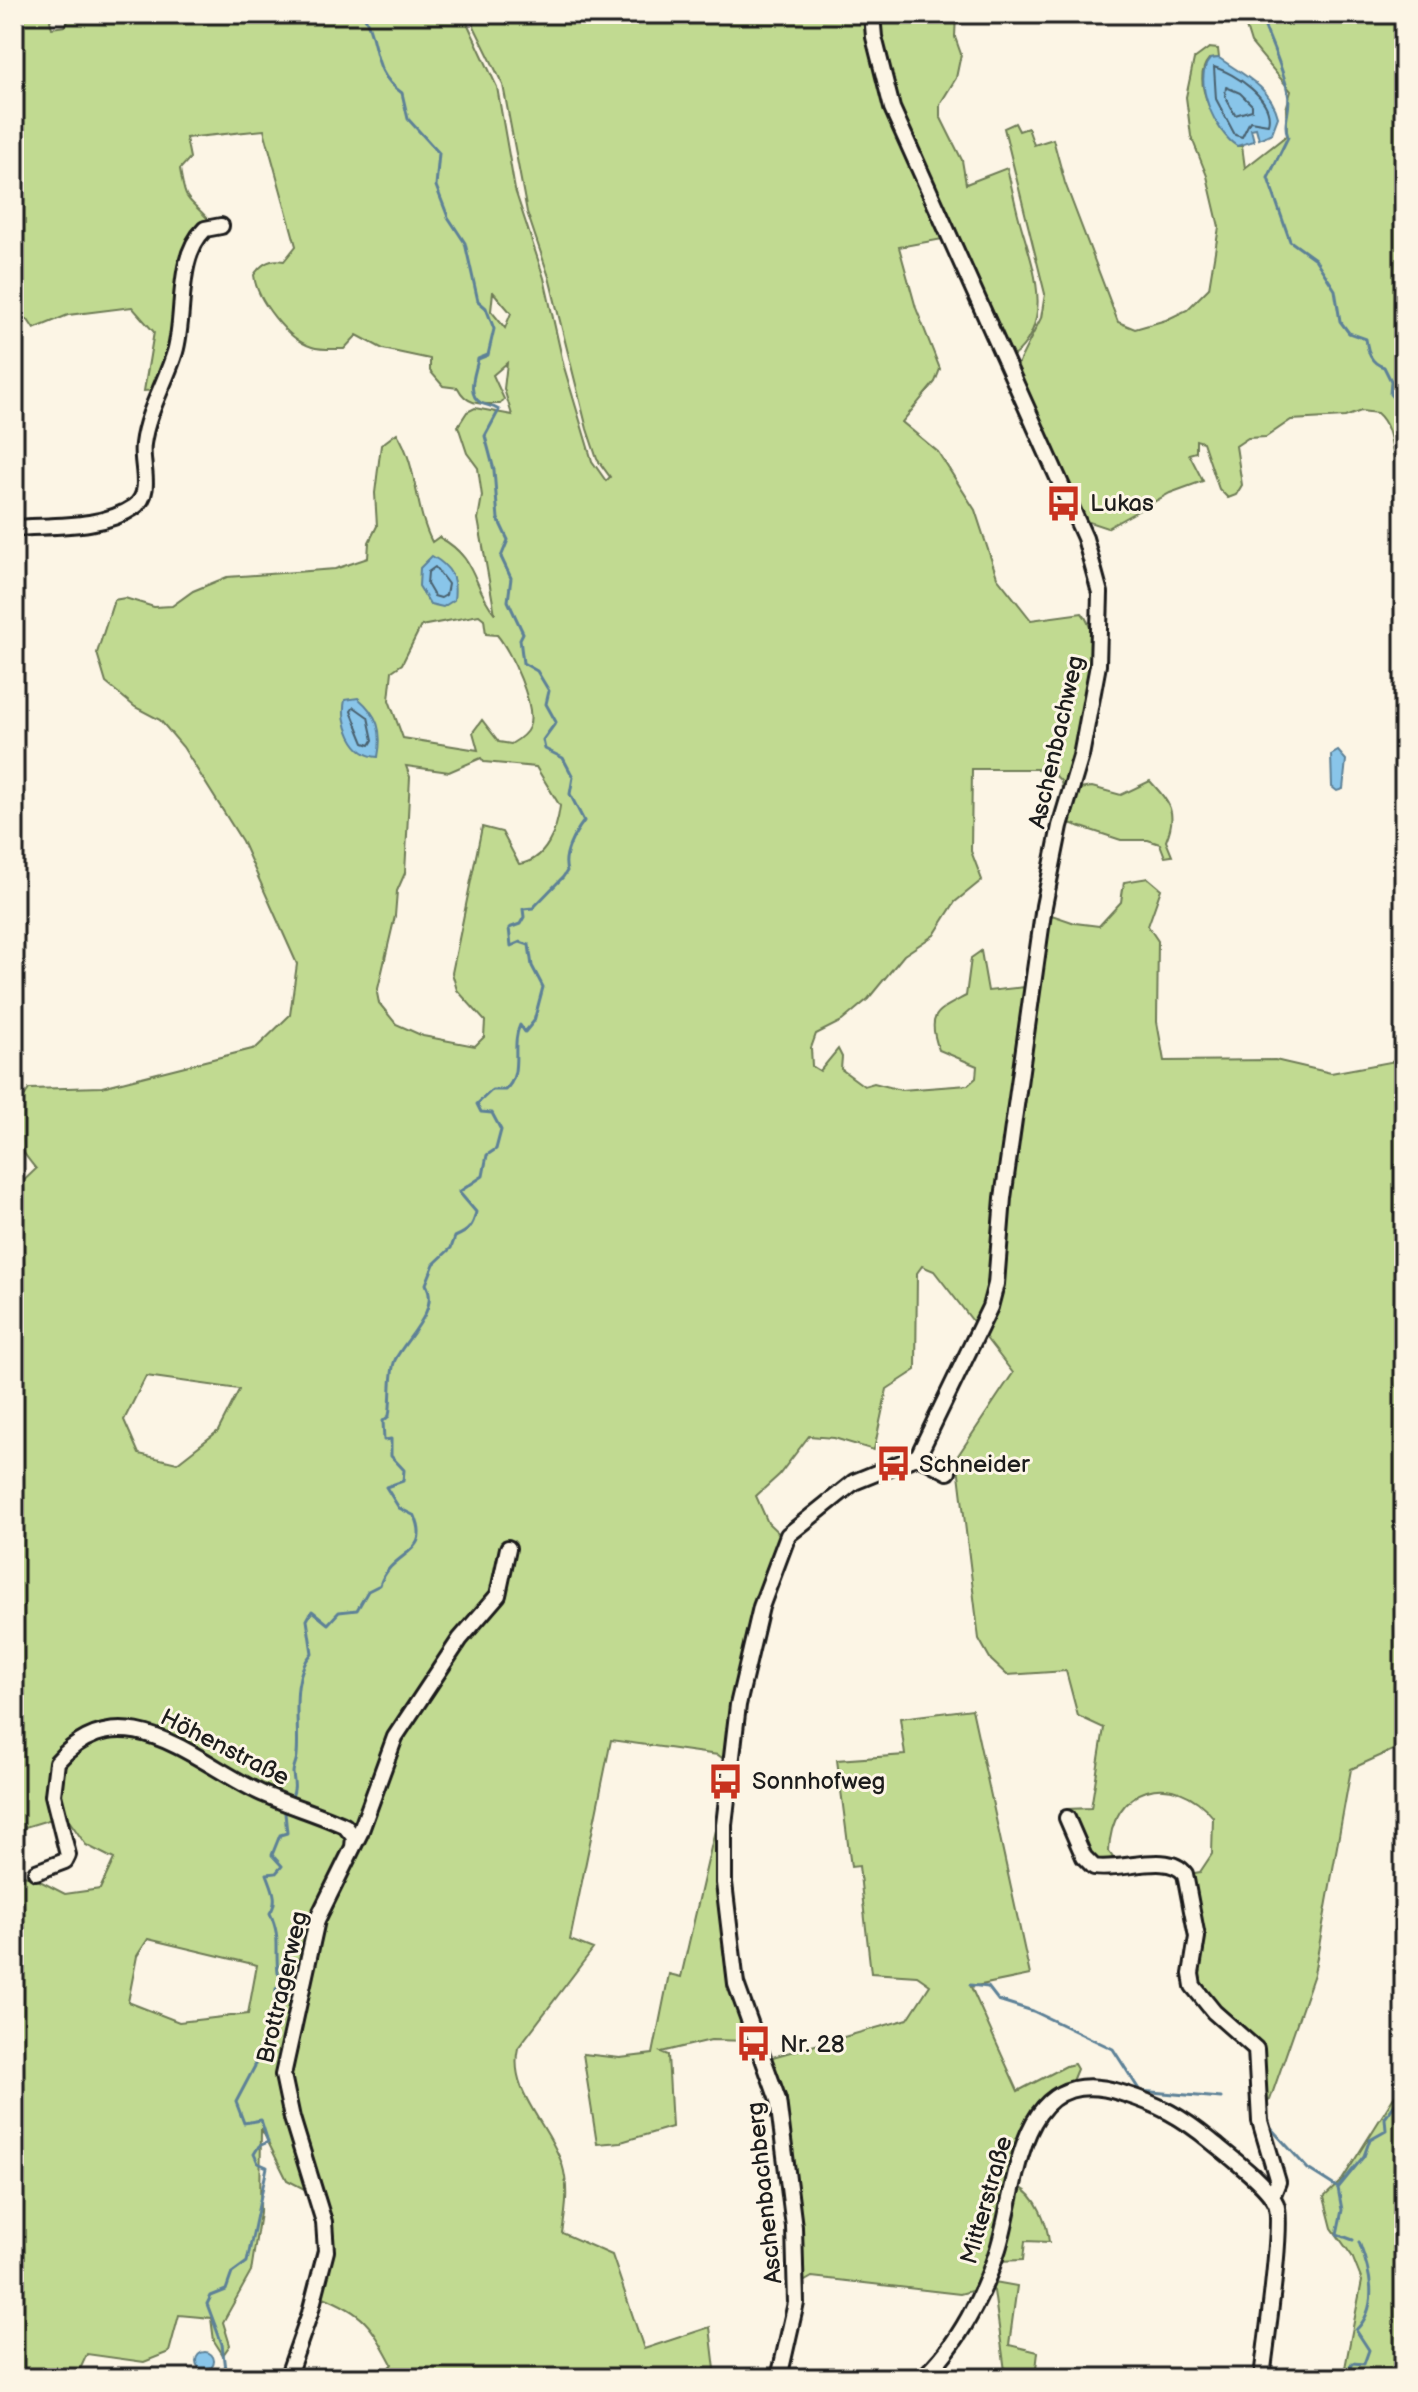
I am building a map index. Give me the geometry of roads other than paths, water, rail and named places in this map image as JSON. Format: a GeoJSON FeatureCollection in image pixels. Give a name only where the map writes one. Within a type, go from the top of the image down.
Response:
{"type":"FeatureCollection","features":[{"type":"Feature","properties":{"kind":"street","name":"Aschenbachweg"},"geometry":{"type":"LineString","coordinates":[[872,14],[874,37],[892,108],[1085,538],[1098,580],[1102,608],[1098,665],[1087,729],[1060,826],[1044,906],[1003,1198],[994,1296],[918,1456]]}},
{"type":"Feature","properties":{"kind":"street"},"geometry":{"type":"LineString","coordinates":[[14,528],[90,521],[123,512],[140,501],[145,487],[144,439],[176,349],[192,250],[205,229],[221,226]]}},
{"type":"Feature","properties":{"kind":"street"},"geometry":{"type":"LineString","coordinates":[[918,1456],[948,1472]]}},
{"type":"Feature","properties":{"kind":"street","name":"Aschenbachberg"},"geometry":{"type":"LineString","coordinates":[[781,2377],[796,2303],[794,2227],[778,2100],[736,1984],[724,1883],[724,1825],[738,1705],[763,1598],[788,1535],[854,1482],[918,1456]]}},
{"type":"Feature","properties":{"kind":"street","name":"Brottragerweg"},"geometry":{"type":"LineString","coordinates":[[287,2378],[314,2302],[326,2236],[285,2090],[285,2057],[317,1920],[353,1848],[395,1737],[460,1639],[498,1595],[508,1548]]}},
{"type":"Feature","properties":{"kind":"street","name":"Höhenstraße"},"geometry":{"type":"LineString","coordinates":[[36,1872],[65,1861],[68,1855],[53,1795],[57,1762],[76,1745],[94,1735],[122,1728],[144,1731],[260,1792],[345,1826],[354,1837],[353,1848]]}},
{"type":"Feature","properties":{"kind":"street"},"geometry":{"type":"LineString","coordinates":[[1067,1818],[1084,1857],[1094,1867],[1165,1862],[1180,1867],[1185,1874],[1197,1937],[1191,1974],[1193,1986],[1214,2012],[1256,2049],[1260,2121],[1278,2182],[1275,2201],[1278,2225],[1262,2378]]}},
{"type":"Feature","properties":{"kind":"street","name":"Mitterstraße"},"geometry":{"type":"LineString","coordinates":[[922,2378],[938,2363],[984,2283],[998,2249],[1015,2171],[1034,2121],[1045,2106],[1071,2088],[1087,2085],[1112,2090],[1174,2112],[1275,2201]]}},
{"type":"Feature","properties":{"kind":"water"},"geometry":{"type":"Polygon","coordinates":[[[1219,58],[1254,82],[1269,97],[1278,117],[1272,133],[1259,139],[1256,128],[1251,129],[1254,141],[1237,146],[1221,130],[1208,106],[1203,79],[1210,59],[1219,58]]]}},
{"type":"Feature","properties":{"kind":"water"},"geometry":{"type":"Polygon","coordinates":[[[432,556],[444,564],[453,579],[454,600],[443,607],[430,604],[419,586],[420,568],[432,556]]]}},
{"type":"Feature","properties":{"kind":"water"},"geometry":{"type":"Polygon","coordinates":[[[358,698],[377,724],[380,739],[378,757],[362,751],[350,736],[345,718],[345,700],[358,698]]]}},
{"type":"Feature","properties":{"kind":"water"},"geometry":{"type":"Polygon","coordinates":[[[1338,751],[1346,760],[1343,789],[1337,791],[1332,787],[1331,755],[1338,751]]]}},
{"type":"Feature","properties":{"kind":"water"},"geometry":{"type":"Polygon","coordinates":[[[205,2352],[214,2361],[205,2370],[196,2361],[205,2352]]]}},
{"type":"Feature","properties":{"kind":"waterway"},"geometry":{"type":"LineString","coordinates":[[292,1797],[297,1755],[298,1688],[300,1675],[312,1653],[307,1620],[312,1611],[328,1624],[339,1612],[357,1610],[368,1591],[380,1585],[386,1573],[415,1546],[418,1539],[415,1516],[399,1508],[386,1487],[403,1481],[404,1470],[391,1456],[391,1439],[384,1440],[383,1421],[389,1416],[393,1366],[425,1314],[429,1304],[426,1284],[434,1264],[451,1248],[455,1237],[470,1228],[476,1212],[459,1192],[483,1176],[487,1155],[496,1149],[501,1130],[492,1113],[481,1112],[477,1104],[492,1090],[505,1090],[511,1083],[517,1033],[520,1025],[525,1032],[534,1021],[543,987],[532,966],[529,945],[520,942],[511,946],[509,928],[520,924],[524,917],[523,909],[533,908],[563,877],[567,871],[566,858],[570,845],[584,821],[570,794],[573,777],[563,758],[545,749],[543,740],[556,722],[546,704],[549,691],[537,671],[523,663],[520,639],[523,633],[508,601],[511,578],[501,557],[508,540],[498,519],[494,470],[485,436],[499,410],[481,403],[472,389],[478,359],[488,355],[494,329],[486,308],[478,301],[465,243],[448,217],[436,186],[439,153],[408,119],[402,93],[380,66],[363,14]]}},
{"type":"Feature","properties":{"kind":"waterway"},"geometry":{"type":"LineString","coordinates":[[1260,14],[1283,73],[1289,99],[1288,137],[1268,178],[1290,241],[1315,259],[1335,290],[1340,321],[1349,333],[1366,339],[1370,356],[1384,367],[1391,381],[1390,394],[1397,402],[1395,440],[1404,458]]}},
{"type":"Feature","properties":{"kind":"waterway"},"geometry":{"type":"LineString","coordinates":[[226,2378],[222,2344],[207,2304],[211,2296],[226,2290],[232,2273],[247,2262],[267,2167],[258,2163],[254,2154],[259,2146],[268,2142],[261,2120],[244,2123],[236,2102],[255,2066],[254,2057],[276,2016],[276,1989],[285,1979],[278,1973],[277,1936],[270,1913],[273,1889],[267,1874],[276,1873],[282,1866],[272,1855],[280,1835],[287,1833],[285,1813]]}},
{"type":"Feature","properties":{"kind":"waterway"},"geometry":{"type":"LineString","coordinates":[[970,1985],[988,1987],[998,2000],[1033,2011],[1113,2049],[1140,2091],[1221,2098]]}},
{"type":"Feature","properties":{"kind":"waterway"},"geometry":{"type":"LineString","coordinates":[[1353,2240],[1337,2234],[1342,2210],[1338,2188],[1364,2156],[1370,2139],[1386,2130],[1385,2118],[1404,2092]]}},
{"type":"Feature","properties":{"kind":"waterway"},"geometry":{"type":"LineString","coordinates":[[1267,2124],[1308,2169],[1338,2188]]}},
{"type":"Feature","properties":{"kind":"waterway"},"geometry":{"type":"LineString","coordinates":[[1345,2378],[1352,2363],[1364,2364],[1369,2350],[1356,2330],[1368,2310],[1371,2288],[1359,2242]]}},
{"type":"Feature","properties":{"kind":"place","name":"Lukas"},"geometry":{"type":"Point","coordinates":[1064,503]}},
{"type":"Feature","properties":{"kind":"place","name":"Schneider"},"geometry":{"type":"Point","coordinates":[893,1464]}},
{"type":"Feature","properties":{"kind":"place","name":"Sonnhofweg"},"geometry":{"type":"Point","coordinates":[726,1781]}},
{"type":"Feature","properties":{"kind":"place","name":"Nr. 28"},"geometry":{"type":"Point","coordinates":[754,2044]}}]}
